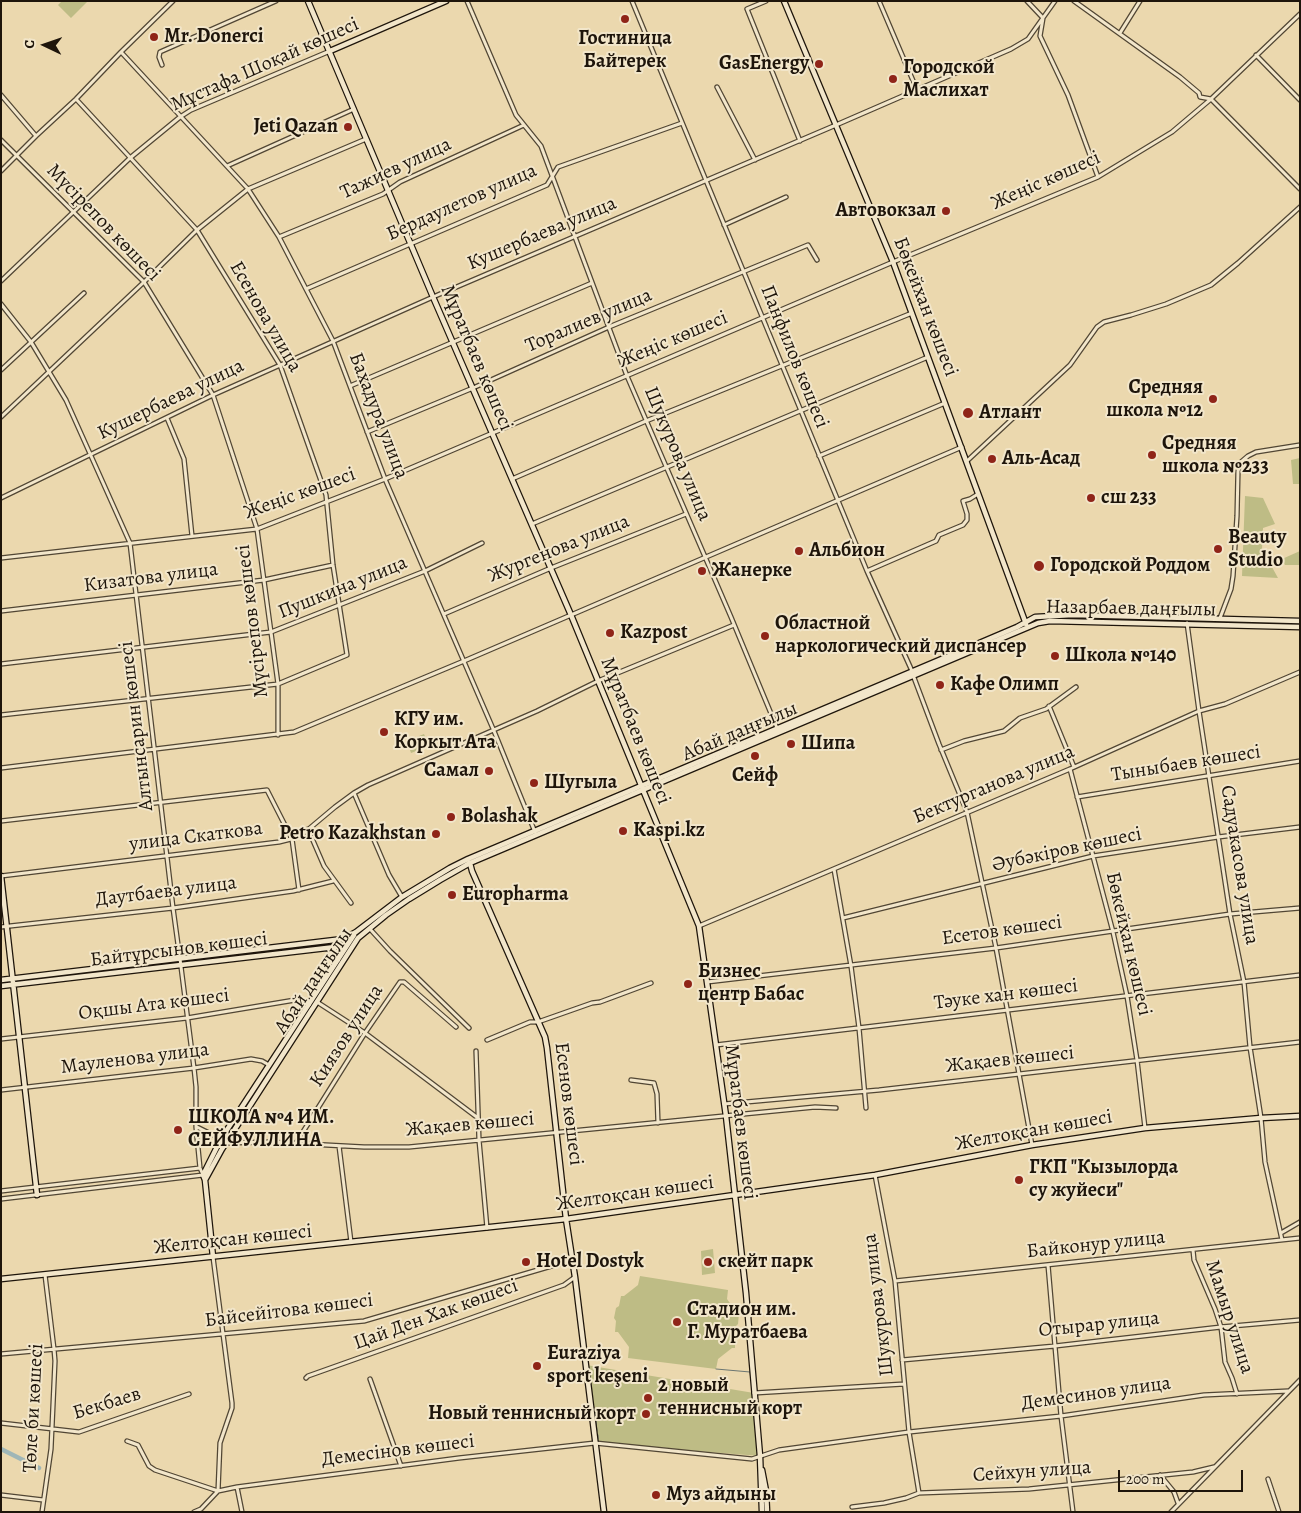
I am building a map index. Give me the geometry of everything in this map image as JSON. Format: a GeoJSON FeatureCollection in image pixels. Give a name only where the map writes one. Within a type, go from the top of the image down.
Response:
{"type":"FeatureCollection","features":[{"type":"Feature","properties":{"kind":"street"},"geometry":{"type":"LineString","coordinates":[[1,171],[76,99],[173,1]]}},
{"type":"Feature","properties":{"kind":"street"},"geometry":{"type":"LineString","coordinates":[[162,65],[158,57],[160,52],[276,1]]}},
{"type":"Feature","properties":{"kind":"street","name":"Мұратбаев көшесі"},"geometry":{"type":"LineString","coordinates":[[308,1],[433,297],[571,615],[699,926],[726,1116],[746,1293],[765,1511]]}},
{"type":"Feature","properties":{"kind":"street","name":"Мұстафа Шоқай көшесі"},"geometry":{"type":"LineString","coordinates":[[1,281],[130,158],[191,110],[446,1]]}},
{"type":"Feature","properties":{"kind":"street","name":"Шукурова улица"},"geometry":{"type":"LineString","coordinates":[[467,1],[516,115],[541,146],[627,376],[777,728]]}},
{"type":"Feature","properties":{"kind":"street","name":"Панфилов көшесі"},"geometry":{"type":"LineString","coordinates":[[632,1],[866,571],[910,665],[941,750]]}},
{"type":"Feature","properties":{"kind":"street"},"geometry":{"type":"LineString","coordinates":[[766,1],[747,9],[800,141]]}},
{"type":"Feature","properties":{"kind":"street","name":"Бөкейхан көшесі"},"geometry":{"type":"LineString","coordinates":[[784,1],[893,262],[1026,624]]}},
{"type":"Feature","properties":{"kind":"street"},"geometry":{"type":"LineString","coordinates":[[880,1],[917,90]]}},
{"type":"Feature","properties":{"kind":"street"},"geometry":{"type":"LineString","coordinates":[[1028,1],[1043,18],[1040,36],[1068,95],[1098,177]]}},
{"type":"Feature","properties":{"kind":"street","name":"Кушербаева улица"},"geometry":{"type":"LineString","coordinates":[[1,498],[213,395],[280,365],[433,297],[1011,49],[1028,39],[1055,1]]}},
{"type":"Feature","properties":{"kind":"street"},"geometry":{"type":"LineString","coordinates":[[1074,1],[1180,77],[1200,96],[1211,99],[1300,189]]}},
{"type":"Feature","properties":{"kind":"street"},"geometry":{"type":"LineString","coordinates":[[1120,33],[1140,1]]}},
{"type":"Feature","properties":{"kind":"street","name":"Жеңіс көшесі"},"geometry":{"type":"LineString","coordinates":[[1,558],[257,530],[385,479],[893,262],[1098,177],[1172,132],[1211,99],[1300,14]]}},
{"type":"Feature","properties":{"kind":"street","name":"Бахадура улица"},"geometry":{"type":"LineString","coordinates":[[121,52],[248,189],[279,237],[333,342],[385,479],[494,730],[536,833]]}},
{"type":"Feature","properties":{"kind":"street"},"geometry":{"type":"LineString","coordinates":[[1256,55],[1300,100]]}},
{"type":"Feature","properties":{"kind":"street"},"geometry":{"type":"LineString","coordinates":[[717,87],[755,160]]}},
{"type":"Feature","properties":{"kind":"street"},"geometry":{"type":"LineString","coordinates":[[1,95],[36,136]]}},
{"type":"Feature","properties":{"kind":"street","name":"Есенова улица"},"geometry":{"type":"LineString","coordinates":[[76,99],[197,230],[280,365],[326,495],[333,565],[347,655],[278,684]]}},
{"type":"Feature","properties":{"kind":"street"},"geometry":{"type":"LineString","coordinates":[[227,166],[354,109]]}},
{"type":"Feature","properties":{"kind":"street","name":"Бердаулетов улица"},"geometry":{"type":"LineString","coordinates":[[306,289],[547,185],[558,167],[682,123]]}},
{"type":"Feature","properties":{"kind":"street","name":"Тажиев улица"},"geometry":{"type":"LineString","coordinates":[[279,237],[388,191],[400,182],[524,125]]}},
{"type":"Feature","properties":{"kind":"street"},"geometry":{"type":"LineString","coordinates":[[1,417],[197,230],[248,189],[366,139]]}},
{"type":"Feature","properties":{"kind":"street","name":"Мүсірепов көшесі"},"geometry":{"type":"LineString","coordinates":[[1,140],[144,282],[213,395],[257,530],[278,684],[278,734]]}},
{"type":"Feature","properties":{"kind":"street"},"geometry":{"type":"LineString","coordinates":[[724,225],[786,197]]}},
{"type":"Feature","properties":{"kind":"street"},"geometry":{"type":"LineString","coordinates":[[967,461],[1070,365],[1097,327],[1104,322],[1131,316],[1166,304],[1211,285],[1300,207]]}},
{"type":"Feature","properties":{"kind":"street","name":"Торалиев улица"},"geometry":{"type":"LineString","coordinates":[[368,432],[808,245],[816,260]]}},
{"type":"Feature","properties":{"kind":"street"},"geometry":{"type":"LineString","coordinates":[[350,386],[592,283]]}},
{"type":"Feature","properties":{"kind":"street"},"geometry":{"type":"LineString","coordinates":[[1,370],[84,293]]}},
{"type":"Feature","properties":{"kind":"street","name":"Алтынсарин көшесі"},"geometry":{"type":"LineString","coordinates":[[1,304],[32,342],[66,400],[130,543],[194,1068],[196,1127],[200,1168],[203,1175]]}},
{"type":"Feature","properties":{"kind":"street"},"geometry":{"type":"LineString","coordinates":[[512,479],[646,421],[912,313]]}},
{"type":"Feature","properties":{"kind":"street"},"geometry":{"type":"LineString","coordinates":[[532,524],[928,357]]}},
{"type":"Feature","properties":{"kind":"street"},"geometry":{"type":"LineString","coordinates":[[819,456],[945,403]]}},
{"type":"Feature","properties":{"kind":"street"},"geometry":{"type":"LineString","coordinates":[[167,418],[184,459],[192,536]]}},
{"type":"Feature","properties":{"kind":"street"},"geometry":{"type":"LineString","coordinates":[[1220,618],[1233,576],[1238,471],[1241,462],[1256,452],[1300,445]]}},
{"type":"Feature","properties":{"kind":"street"},"geometry":{"type":"LineString","coordinates":[[1,768],[294,732],[962,447]]}},
{"type":"Feature","properties":{"kind":"street"},"geometry":{"type":"LineString","coordinates":[[866,571],[936,541],[939,535],[963,524],[967,520],[967,514],[963,501],[970,500],[979,494]]}},
{"type":"Feature","properties":{"kind":"street","name":"Жургенова улица"},"geometry":{"type":"LineString","coordinates":[[444,614],[551,568],[686,514]]}},
{"type":"Feature","properties":{"kind":"street","name":"Пушкина улица"},"geometry":{"type":"LineString","coordinates":[[1,664],[271,632],[426,571],[482,544]]}},
{"type":"Feature","properties":{"kind":"street","name":"Кизатова улица"},"geometry":{"type":"LineString","coordinates":[[1,611],[264,580],[333,565]]}},
{"type":"Feature","properties":{"kind":"street","name":"Назарбаев даңғылы"},"geometry":{"type":"LineString","coordinates":[[1026,624],[1035,617],[1054,615],[1300,621]]}},
{"type":"Feature","properties":{"kind":"street","name":"Садуакасова улица"},"geometry":{"type":"LineString","coordinates":[[1187,618],[1230,914],[1244,982],[1250,1048],[1261,1118],[1265,1162],[1282,1240]]}},
{"type":"Feature","properties":{"kind":"street","name":"Назарбаев даңғылы"},"geometry":{"type":"LineString","coordinates":[[913,673],[1026,624],[1038,622],[1300,627]]}},
{"type":"Feature","properties":{"kind":"street","name":"улица Скаткова"},"geometry":{"type":"LineString","coordinates":[[1,876],[292,839],[308,829],[354,793],[368,785],[538,711],[598,680],[734,625]]}},
{"type":"Feature","properties":{"kind":"street","name":"Бектурганова улица"},"geometry":{"type":"LineString","coordinates":[[699,926],[1070,769],[1199,711],[1225,704],[1300,672]]}},
{"type":"Feature","properties":{"kind":"street","name":"Абай даңғылы"},"geometry":{"type":"LineString","coordinates":[[643,787],[777,728],[913,673]]}},
{"type":"Feature","properties":{"kind":"street","name":"Абай даңғылы"},"geometry":{"type":"LineString","coordinates":[[203,1175],[221,1139],[356,932],[406,897],[440,880],[469,861],[913,673]]}},
{"type":"Feature","properties":{"kind":"street"},"geometry":{"type":"LineString","coordinates":[[1,715],[278,684]]}},
{"type":"Feature","properties":{"kind":"street"},"geometry":{"type":"LineString","coordinates":[[1032,1145],[996,948],[967,812],[941,750],[964,741],[1004,730],[1020,718],[1046,709],[1076,687]]}},
{"type":"Feature","properties":{"kind":"street"},"geometry":{"type":"LineString","coordinates":[[1049,706],[1074,767]]}},
{"type":"Feature","properties":{"kind":"street","name":"Тыныбаев көшесі"},"geometry":{"type":"LineString","coordinates":[[1077,797],[1300,761]]}},
{"type":"Feature","properties":{"kind":"street","name":"Бөкейхан көшесі"},"geometry":{"type":"LineString","coordinates":[[1070,769],[1113,932],[1127,996],[1145,1128]]}},
{"type":"Feature","properties":{"kind":"street"},"geometry":{"type":"LineString","coordinates":[[1,822],[267,790],[292,839],[299,890]]}},
{"type":"Feature","properties":{"kind":"street"},"geometry":{"type":"LineString","coordinates":[[354,793],[389,875],[406,897]]}},
{"type":"Feature","properties":{"kind":"street","name":"Әубәкіров көшесі"},"geometry":{"type":"LineString","coordinates":[[843,918],[1093,856],[1218,836],[1300,827]]}},
{"type":"Feature","properties":{"kind":"street"},"geometry":{"type":"LineString","coordinates":[[308,829],[324,866],[351,904]]}},
{"type":"Feature","properties":{"kind":"street","name":"Есенов көшесі"},"geometry":{"type":"LineString","coordinates":[[469,861],[545,1037],[566,1219],[604,1512]]}},
{"type":"Feature","properties":{"kind":"street"},"geometry":{"type":"LineString","coordinates":[[834,869],[851,966],[866,1108]]}},
{"type":"Feature","properties":{"kind":"street"},"geometry":{"type":"LineString","coordinates":[[1,876],[36,1195]]}},
{"type":"Feature","properties":{"kind":"street","name":"Даутбаева улица"},"geometry":{"type":"LineString","coordinates":[[1,927],[173,908],[299,890],[333,881]]}},
{"type":"Feature","properties":{"kind":"street","name":"Абай даңғылы"},"geometry":{"type":"LineString","coordinates":[[205,1180],[226,1143],[358,938],[406,897]]}},
{"type":"Feature","properties":{"kind":"street","name":"Есетов көшесі"},"geometry":{"type":"LineString","coordinates":[[707,982],[996,948],[1230,914],[1300,908]]}},
{"type":"Feature","properties":{"kind":"street"},"geometry":{"type":"LineString","coordinates":[[369,928],[469,1028]]}},
{"type":"Feature","properties":{"kind":"street","name":"Байтұрсынов көшесі"},"geometry":{"type":"LineString","coordinates":[[1,986],[13,981],[338,940],[356,932]]}},
{"type":"Feature","properties":{"kind":"street","name":"Байтұрсынов көшесі"},"geometry":{"type":"LineString","coordinates":[[1,980],[13,981],[181,965],[342,946],[358,938]]}},
{"type":"Feature","properties":{"kind":"street"},"geometry":{"type":"LineString","coordinates":[[325,948],[337,952],[339,956],[338,962]]}},
{"type":"Feature","properties":{"kind":"street","name":"Тәуке хан көшесі"},"geometry":{"type":"LineString","coordinates":[[716,1045],[1300,975]]}},
{"type":"Feature","properties":{"kind":"street","name":"Киязов улица"},"geometry":{"type":"LineString","coordinates":[[295,1143],[365,1033],[400,983],[403,981],[456,1027]]}},
{"type":"Feature","properties":{"kind":"street"},"geometry":{"type":"LineString","coordinates":[[487,1040],[530,1022],[538,1022],[651,983]]}},
{"type":"Feature","properties":{"kind":"street","name":"Оқшы Ата көшесі"},"geometry":{"type":"LineString","coordinates":[[1,1039],[187,1018],[295,1000],[304,1001],[309,1005]]}},
{"type":"Feature","properties":{"kind":"street"},"geometry":{"type":"LineString","coordinates":[[316,1002],[365,1033],[478,1118]]}},
{"type":"Feature","properties":{"kind":"street","name":"Жақаев көшесі"},"geometry":{"type":"LineString","coordinates":[[724,1104],[864,1091],[1300,1042]]}},
{"type":"Feature","properties":{"kind":"street"},"geometry":{"type":"LineString","coordinates":[[476,1051],[479,1140],[487,1228]]}},
{"type":"Feature","properties":{"kind":"street","name":"Мауленова улица"},"geometry":{"type":"LineString","coordinates":[[1,1090],[194,1068],[251,1059],[262,1060],[270,1066]]}},
{"type":"Feature","properties":{"kind":"street"},"geometry":{"type":"LineString","coordinates":[[631,1080],[654,1083],[658,1094],[658,1123]]}},
{"type":"Feature","properties":{"kind":"street","name":"Жақаев көшесі"},"geometry":{"type":"LineString","coordinates":[[226,1143],[270,1142],[339,1146],[409,1147],[815,1107],[836,1108]]}},
{"type":"Feature","properties":{"kind":"street","name":"Желтоқсан көшесі"},"geometry":{"type":"LineString","coordinates":[[1,1279],[566,1219],[875,1174],[1032,1145],[1145,1128],[1300,1116]]}},
{"type":"Feature","properties":{"kind":"street"},"geometry":{"type":"LineString","coordinates":[[196,1127],[226,1143]]}},
{"type":"Feature","properties":{"kind":"street"},"geometry":{"type":"LineString","coordinates":[[339,1146],[351,1242]]}},
{"type":"Feature","properties":{"kind":"street"},"geometry":{"type":"LineString","coordinates":[[1,1191],[200,1168]]}},
{"type":"Feature","properties":{"kind":"street","name":"Шукурова улица"},"geometry":{"type":"LineString","coordinates":[[875,1174],[895,1281],[908,1432],[919,1493]]}},
{"type":"Feature","properties":{"kind":"street"},"geometry":{"type":"LineString","coordinates":[[1,1199],[203,1175],[232,1408],[220,1443],[218,1491],[201,1509],[194,1512]]}},
{"type":"Feature","properties":{"kind":"street"},"geometry":{"type":"LineString","coordinates":[[1281,1233],[1300,1222]]}},
{"type":"Feature","properties":{"kind":"street","name":"Байконур улица"},"geometry":{"type":"LineString","coordinates":[[895,1281],[1300,1238]]}},
{"type":"Feature","properties":{"kind":"street","name":"Мамыр улица"},"geometry":{"type":"LineString","coordinates":[[1192,1250],[1194,1260],[1221,1327],[1225,1362],[1237,1394]]}},
{"type":"Feature","properties":{"kind":"street","name":"Байсейітова көшесі"},"geometry":{"type":"LineString","coordinates":[[1,1354],[364,1321],[572,1260]]}},
{"type":"Feature","properties":{"kind":"street"},"geometry":{"type":"LineString","coordinates":[[1048,1265],[1061,1416],[1073,1512]]}},
{"type":"Feature","properties":{"kind":"street","name":"Төле би көшесі"},"geometry":{"type":"LineString","coordinates":[[42,1512],[51,1449],[54,1349],[45,1275]]}},
{"type":"Feature","properties":{"kind":"street","name":"Цай Ден Хак көшесі"},"geometry":{"type":"LineString","coordinates":[[306,1378],[564,1285],[575,1277]]}},
{"type":"Feature","properties":{"kind":"street","name":"Отырар улица"},"geometry":{"type":"LineString","coordinates":[[902,1360],[1300,1320]]}},
{"type":"Feature","properties":{"kind":"street"},"geometry":{"type":"LineString","coordinates":[[370,1378],[401,1466]]}},
{"type":"Feature","properties":{"kind":"street"},"geometry":{"type":"LineString","coordinates":[[1170,1512],[1300,1380]]}},
{"type":"Feature","properties":{"kind":"street"},"geometry":{"type":"LineString","coordinates":[[754,1392],[904,1384]]}},
{"type":"Feature","properties":{"kind":"street","name":"Демесинов улица"},"geometry":{"type":"LineString","coordinates":[[908,1432],[1061,1416],[1204,1395],[1288,1391]]}},
{"type":"Feature","properties":{"kind":"street","name":"Бекбаев"},"geometry":{"type":"LineString","coordinates":[[1,1423],[80,1432],[189,1394]]}},
{"type":"Feature","properties":{"kind":"street","name":"Демесінов көшесі"},"geometry":{"type":"LineString","coordinates":[[218,1491],[238,1486],[595,1443],[752,1459],[779,1450],[908,1432]]}},
{"type":"Feature","properties":{"kind":"street"},"geometry":{"type":"LineString","coordinates":[[127,1441],[138,1445],[149,1466],[155,1470],[218,1491]]}},
{"type":"Feature","properties":{"kind":"street","name":"Сейхун улица"},"geometry":{"type":"LineString","coordinates":[[852,1507],[884,1503],[919,1493],[994,1491],[1069,1485],[1193,1472],[1214,1467]]}},
{"type":"Feature","properties":{"kind":"street"},"geometry":{"type":"LineString","coordinates":[[1159,1475],[1174,1492],[1178,1504]]}},
{"type":"Feature","properties":{"kind":"street"},"geometry":{"type":"LineString","coordinates":[[1268,1480],[1279,1512]]}},
{"type":"Feature","properties":{"kind":"street"},"geometry":{"type":"LineString","coordinates":[[238,1486],[242,1512]]}},
{"type":"Feature","properties":{"kind":"street"},"geometry":{"type":"LineString","coordinates":[[1,1495],[43,1500]]}},
{"type":"Feature","properties":{"kind":"shaded area"},"geometry":{"type":"Polygon","coordinates":[[[62,1],[88,1],[71,18],[58,5],[62,1]]]}},
{"type":"Feature","properties":{"kind":"shaded area"},"geometry":{"type":"Polygon","coordinates":[[[1300,458],[1300,484],[1293,484],[1291,460],[1300,458]]]}},
{"type":"Feature","properties":{"kind":"shaded area"},"geometry":{"type":"Polygon","coordinates":[[[1245,496],[1263,498],[1275,524],[1263,528],[1262,549],[1278,578],[1242,576],[1245,496]]]}},
{"type":"Feature","properties":{"kind":"shaded area"},"geometry":{"type":"Polygon","coordinates":[[[1300,551],[1300,565],[1285,565],[1282,559],[1300,551]]]}},
{"type":"Feature","properties":{"kind":"shaded area"},"geometry":{"type":"Polygon","coordinates":[[[424,734],[429,746],[411,753],[407,741],[424,734]]]}},
{"type":"Feature","properties":{"kind":"shaded area","name":"скейт парк"},"geometry":{"type":"Polygon","coordinates":[[[713,1249],[715,1273],[702,1275],[701,1251],[713,1249]]]}},
{"type":"Feature","properties":{"kind":"shaded area","name":"Стадион им. Г. Муратбаева"},"geometry":{"type":"Polygon","coordinates":[[[640,1276],[728,1290],[727,1299],[737,1313],[739,1313],[736,1326],[737,1335],[735,1336],[735,1348],[732,1348],[718,1359],[716,1369],[628,1358],[629,1347],[618,1332],[615,1332],[616,1321],[614,1318],[621,1296],[624,1296],[638,1285],[640,1276]]]}},
{"type":"Feature","properties":{"kind":"shaded area"},"geometry":{"type":"Polygon","coordinates":[[[586,1365],[754,1393],[760,1456],[595,1443],[586,1365]]]}},
{"type":"Feature","properties":{"kind":"waterway"},"geometry":{"type":"LineString","coordinates":[[716,1369],[750,1372],[751,1380]]}},
{"type":"Feature","properties":{"kind":"waterway"},"geometry":{"type":"LineString","coordinates":[[597,1431],[595,1411],[604,1409]]}},
{"type":"Feature","properties":{"kind":"waterway"},"geometry":{"type":"LineString","coordinates":[[1,1449],[39,1468]]}},
{"type":"Feature","properties":{"kind":"waterway"},"geometry":{"type":"LineString","coordinates":[[764,1507],[764,1512]]}},
{"type":"Feature","properties":{"kind":"place","name":"Гостиница Байтерек"},"geometry":{"type":"Point","coordinates":[625,19]}},
{"type":"Feature","properties":{"kind":"place","name":"Mr. Donerci"},"geometry":{"type":"Point","coordinates":[154,37]}},
{"type":"Feature","properties":{"kind":"place","name":"GasEnergy"},"geometry":{"type":"Point","coordinates":[819,64]}},
{"type":"Feature","properties":{"kind":"place","name":"Городской Маслихат"},"geometry":{"type":"Point","coordinates":[893,79]}},
{"type":"Feature","properties":{"kind":"place","name":"Jeti Qazan"},"geometry":{"type":"Point","coordinates":[348,127]}},
{"type":"Feature","properties":{"kind":"place","name":"Автовокзал"},"geometry":{"type":"Point","coordinates":[946,211]}},
{"type":"Feature","properties":{"kind":"place","name":"Средняя школа №12"},"geometry":{"type":"Point","coordinates":[1213,399]}},
{"type":"Feature","properties":{"kind":"place","name":"Атлант"},"geometry":{"type":"Point","coordinates":[968,413]}},
{"type":"Feature","properties":{"kind":"place","name":"Средняя школа №233"},"geometry":{"type":"Point","coordinates":[1152,455]}},
{"type":"Feature","properties":{"kind":"place","name":"Аль-Асад"},"geometry":{"type":"Point","coordinates":[992,459]}},
{"type":"Feature","properties":{"kind":"place","name":"сш 233"},"geometry":{"type":"Point","coordinates":[1091,498]}},
{"type":"Feature","properties":{"kind":"place","name":"Beauty Studio"},"geometry":{"type":"Point","coordinates":[1218,549]}},
{"type":"Feature","properties":{"kind":"place","name":"Альбион"},"geometry":{"type":"Point","coordinates":[799,551]}},
{"type":"Feature","properties":{"kind":"place","name":"Городской Роддом"},"geometry":{"type":"Point","coordinates":[1039,566]}},
{"type":"Feature","properties":{"kind":"place","name":"Жанерке"},"geometry":{"type":"Point","coordinates":[702,571]}},
{"type":"Feature","properties":{"kind":"place","name":"Kazpost"},"geometry":{"type":"Point","coordinates":[610,633]}},
{"type":"Feature","properties":{"kind":"place","name":"Областной наркологический диспансер"},"geometry":{"type":"Point","coordinates":[765,636]}},
{"type":"Feature","properties":{"kind":"place","name":"Школа №140"},"geometry":{"type":"Point","coordinates":[1055,656]}},
{"type":"Feature","properties":{"kind":"place","name":"Кафе Олимп"},"geometry":{"type":"Point","coordinates":[940,685]}},
{"type":"Feature","properties":{"kind":"place","name":"КГУ им. Коркыт Ата"},"geometry":{"type":"Point","coordinates":[384,732]}},
{"type":"Feature","properties":{"kind":"place","name":"Шипа"},"geometry":{"type":"Point","coordinates":[791,744]}},
{"type":"Feature","properties":{"kind":"place","name":"Сейф"},"geometry":{"type":"Point","coordinates":[755,756]}},
{"type":"Feature","properties":{"kind":"place","name":"Самал"},"geometry":{"type":"Point","coordinates":[489,771]}},
{"type":"Feature","properties":{"kind":"place","name":"Шугыла"},"geometry":{"type":"Point","coordinates":[534,783]}},
{"type":"Feature","properties":{"kind":"place","name":"Bolashak"},"geometry":{"type":"Point","coordinates":[451,817]}},
{"type":"Feature","properties":{"kind":"place","name":"Kaspi.kz"},"geometry":{"type":"Point","coordinates":[623,831]}},
{"type":"Feature","properties":{"kind":"place","name":"Petro Kazakhstan"},"geometry":{"type":"Point","coordinates":[436,834]}},
{"type":"Feature","properties":{"kind":"place","name":"Europharma"},"geometry":{"type":"Point","coordinates":[452,895]}},
{"type":"Feature","properties":{"kind":"place","name":"Бизнес центр Бабас"},"geometry":{"type":"Point","coordinates":[688,984]}},
{"type":"Feature","properties":{"kind":"place","name":"ШКОЛА №4 ИМ. СЕЙФУЛЛИНА"},"geometry":{"type":"Point","coordinates":[178,1130]}},
{"type":"Feature","properties":{"kind":"place","name":"ГКП \"Кызылорда су жуйеси\""},"geometry":{"type":"Point","coordinates":[1019,1180]}},
{"type":"Feature","properties":{"kind":"place","name":"Hotel Dostyk"},"geometry":{"type":"Point","coordinates":[526,1262]}},
{"type":"Feature","properties":{"kind":"place","name":"скейт парк"},"geometry":{"type":"Point","coordinates":[708,1262]}},
{"type":"Feature","properties":{"kind":"place","name":"Стадион им. Г. Муратбаева"},"geometry":{"type":"Point","coordinates":[677,1322]}},
{"type":"Feature","properties":{"kind":"place","name":"Euraziya sport keşeni"},"geometry":{"type":"Point","coordinates":[537,1366]}},
{"type":"Feature","properties":{"kind":"place","name":"2 новый теннисный корт"},"geometry":{"type":"Point","coordinates":[648,1398]}},
{"type":"Feature","properties":{"kind":"place","name":"Новый теннисный корт"},"geometry":{"type":"Point","coordinates":[646,1414]}},
{"type":"Feature","properties":{"kind":"place","name":"Муз айдыны"},"geometry":{"type":"Point","coordinates":[656,1495]}}]}
